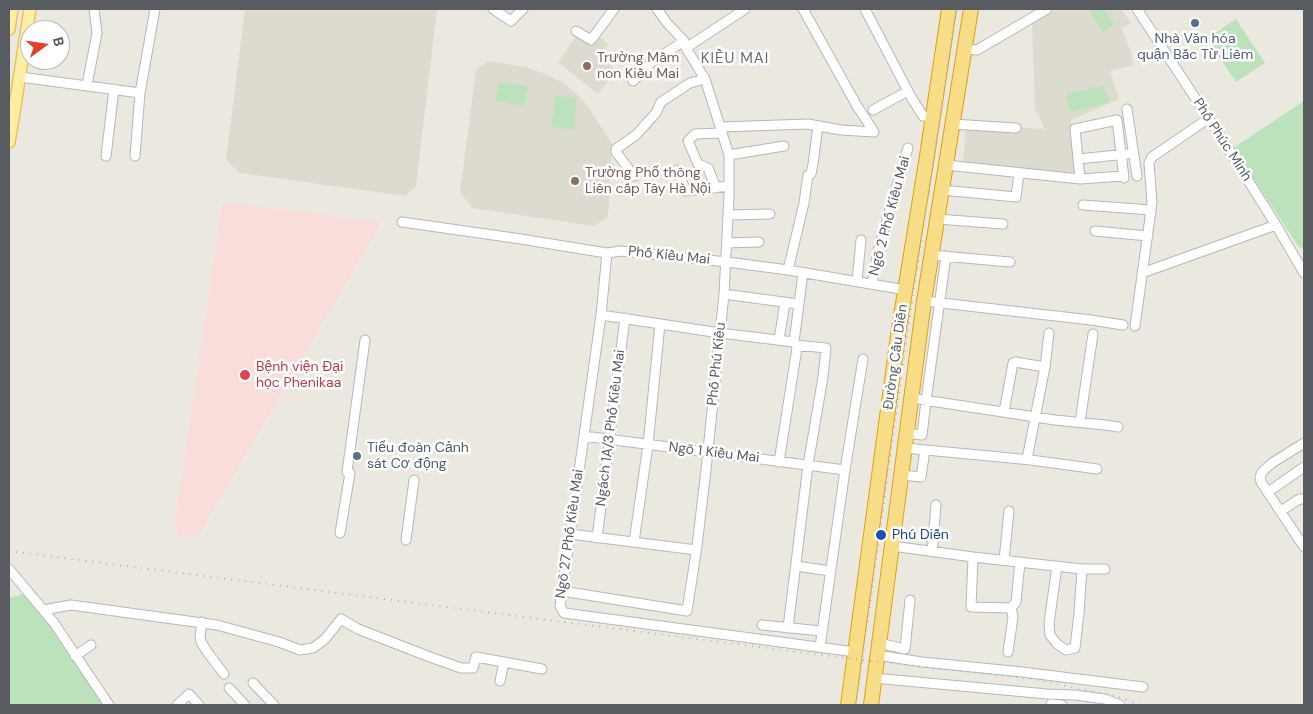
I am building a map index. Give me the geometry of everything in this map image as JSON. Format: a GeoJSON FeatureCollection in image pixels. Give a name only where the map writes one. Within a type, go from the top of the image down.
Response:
{"type":"FeatureCollection","features":[{"type":"Feature","properties":{"kind":"highway","name":"Đường Cầu Diễn"},"geometry":{"type":"LineString","coordinates":[[848,705],[899,328],[949,9]]}},
{"type":"Feature","properties":{"kind":"highway","name":"Đường Cầu Diễn"},"geometry":{"type":"LineString","coordinates":[[871,705],[924,301],[971,9]]}},
{"type":"Feature","properties":{"kind":"highway"},"geometry":{"type":"LineString","coordinates":[[921,196],[941,194]]}},
{"type":"Feature","properties":{"kind":"highway"},"geometry":{"type":"LineString","coordinates":[[854,658],[877,660]]}},
{"type":"Feature","properties":{"kind":"main road"},"geometry":{"type":"LineString","coordinates":[[9,142],[31,11]]}},
{"type":"Feature","properties":{"kind":"street"},"geometry":{"type":"LineString","coordinates":[[86,85],[97,33],[94,9]]}},
{"type":"Feature","properties":{"kind":"street"},"geometry":{"type":"LineString","coordinates":[[135,156],[140,93],[155,9]]}},
{"type":"Feature","properties":{"kind":"street"},"geometry":{"type":"LineString","coordinates":[[493,9],[510,20],[513,20],[523,9]]}},
{"type":"Feature","properties":{"kind":"street"},"geometry":{"type":"LineString","coordinates":[[576,31],[592,40],[614,9]]}},
{"type":"Feature","properties":{"kind":"street","name":"Phố Phú Kiều"},"geometry":{"type":"LineString","coordinates":[[562,591],[687,611],[708,453],[727,262],[729,155],[705,79],[685,45],[657,9]]}},
{"type":"Feature","properties":{"kind":"street"},"geometry":{"type":"LineString","coordinates":[[632,81],[652,62],[685,45],[745,9]]}},
{"type":"Feature","properties":{"kind":"street"},"geometry":{"type":"LineString","coordinates":[[716,188],[708,168],[698,164],[688,141],[695,134],[721,130],[808,124],[841,130],[874,132],[857,106],[803,9]]}},
{"type":"Feature","properties":{"kind":"street"},"geometry":{"type":"LineString","coordinates":[[865,9],[923,116],[933,118]]}},
{"type":"Feature","properties":{"kind":"street"},"geometry":{"type":"LineString","coordinates":[[965,49],[978,50],[1047,9]]}},
{"type":"Feature","properties":{"kind":"street","name":"Phố Phúc Minh"},"geometry":{"type":"LineString","coordinates":[[1137,9],[1303,268]]}},
{"type":"Feature","properties":{"kind":"street"},"geometry":{"type":"LineString","coordinates":[[20,77],[140,93]]}},
{"type":"Feature","properties":{"kind":"street"},"geometry":{"type":"LineString","coordinates":[[634,176],[616,152],[616,149],[636,135],[656,113],[661,102],[690,83],[705,79]]}},
{"type":"Feature","properties":{"kind":"street"},"geometry":{"type":"LineString","coordinates":[[106,156],[114,89]]}},
{"type":"Feature","properties":{"kind":"street"},"geometry":{"type":"LineString","coordinates":[[873,110],[908,91]]}},
{"type":"Feature","properties":{"kind":"street"},"geometry":{"type":"LineString","coordinates":[[1127,109],[1137,176]]}},
{"type":"Feature","properties":{"kind":"street"},"geometry":{"type":"LineString","coordinates":[[1134,326],[1152,203],[1149,163],[1152,157],[1208,118]]}},
{"type":"Feature","properties":{"kind":"street"},"geometry":{"type":"LineString","coordinates":[[946,165],[1080,179],[1124,177],[1117,120],[1075,128],[1080,179]]}},
{"type":"Feature","properties":{"kind":"street"},"geometry":{"type":"LineString","coordinates":[[952,124],[1016,128]]}},
{"type":"Feature","properties":{"kind":"street"},"geometry":{"type":"LineString","coordinates":[[788,270],[804,204],[808,175],[811,174],[818,126]]}},
{"type":"Feature","properties":{"kind":"street"},"geometry":{"type":"LineString","coordinates":[[729,155],[784,146]]}},
{"type":"Feature","properties":{"kind":"street","name":"Ngõ 2 Phố Kiều Mai"},"geometry":{"type":"LineString","coordinates":[[872,284],[879,247],[908,148]]}},
{"type":"Feature","properties":{"kind":"street"},"geometry":{"type":"LineString","coordinates":[[1078,160],[1134,153]]}},
{"type":"Feature","properties":{"kind":"street"},"geometry":{"type":"LineString","coordinates":[[677,170],[686,191],[729,186]]}},
{"type":"Feature","properties":{"kind":"street"},"geometry":{"type":"LineString","coordinates":[[941,194],[1016,197],[1019,173]]}},
{"type":"Feature","properties":{"kind":"street"},"geometry":{"type":"LineString","coordinates":[[1083,205],[1151,210]]}},
{"type":"Feature","properties":{"kind":"street"},"geometry":{"type":"LineString","coordinates":[[728,215],[770,214]]}},
{"type":"Feature","properties":{"kind":"street"},"geometry":{"type":"LineString","coordinates":[[937,219],[1003,224]]}},
{"type":"Feature","properties":{"kind":"street","name":"Phố Kiều Mai"},"geometry":{"type":"LineString","coordinates":[[402,222],[607,253],[621,251],[788,270],[906,290]]}},
{"type":"Feature","properties":{"kind":"street"},"geometry":{"type":"LineString","coordinates":[[1142,274],[1276,225]]}},
{"type":"Feature","properties":{"kind":"street"},"geometry":{"type":"LineString","coordinates":[[1095,231],[1148,236]]}},
{"type":"Feature","properties":{"kind":"street"},"geometry":{"type":"LineString","coordinates":[[857,281],[861,240]]}},
{"type":"Feature","properties":{"kind":"street"},"geometry":{"type":"LineString","coordinates":[[727,243],[758,242]]}},
{"type":"Feature","properties":{"kind":"street","name":"Ngõ 27 Phố Kiều Mai"},"geometry":{"type":"LineString","coordinates":[[607,253],[601,315],[560,606],[564,613],[820,647],[854,658]]}},
{"type":"Feature","properties":{"kind":"street"},"geometry":{"type":"LineString","coordinates":[[931,255],[1010,262]]}},
{"type":"Feature","properties":{"kind":"street"},"geometry":{"type":"LineString","coordinates":[[907,433],[922,435],[946,256]]}},
{"type":"Feature","properties":{"kind":"street"},"geometry":{"type":"LineString","coordinates":[[779,462],[797,348],[795,344],[802,273]]}},
{"type":"Feature","properties":{"kind":"street"},"geometry":{"type":"LineString","coordinates":[[724,294],[798,304]]}},
{"type":"Feature","properties":{"kind":"street"},"geometry":{"type":"LineString","coordinates":[[924,301],[1123,325]]}},
{"type":"Feature","properties":{"kind":"street"},"geometry":{"type":"LineString","coordinates":[[779,340],[785,302]]}},
{"type":"Feature","properties":{"kind":"street"},"geometry":{"type":"LineString","coordinates":[[601,315],[826,348],[808,465],[788,628]]}},
{"type":"Feature","properties":{"kind":"street","name":"Ngách 1A/3 Phố Kiều Mai"},"geometry":{"type":"LineString","coordinates":[[597,538],[625,318]]}},
{"type":"Feature","properties":{"kind":"street"},"geometry":{"type":"LineString","coordinates":[[634,542],[648,445],[660,324]]}},
{"type":"Feature","properties":{"kind":"street"},"geometry":{"type":"LineString","coordinates":[[1027,459],[1045,367],[1049,333]]}},
{"type":"Feature","properties":{"kind":"street"},"geometry":{"type":"LineString","coordinates":[[1080,422],[1093,334]]}},
{"type":"Feature","properties":{"kind":"street"},"geometry":{"type":"LineString","coordinates":[[340,532],[365,340]]}},
{"type":"Feature","properties":{"kind":"street"},"geometry":{"type":"LineString","coordinates":[[820,647],[863,359]]}},
{"type":"Feature","properties":{"kind":"street"},"geometry":{"type":"LineString","coordinates":[[1004,412],[1013,363],[1045,367]]}},
{"type":"Feature","properties":{"kind":"street"},"geometry":{"type":"LineString","coordinates":[[911,398],[1035,417],[1118,427]]}},
{"type":"Feature","properties":{"kind":"street","name":"Ngõ 1 Kiều Mai"},"geometry":{"type":"LineString","coordinates":[[584,436],[845,470]]}},
{"type":"Feature","properties":{"kind":"street"},"geometry":{"type":"LineString","coordinates":[[1303,446],[1272,464],[1262,472],[1260,477],[1261,482],[1304,547]]}},
{"type":"Feature","properties":{"kind":"street"},"geometry":{"type":"LineString","coordinates":[[905,448],[1027,459],[1097,468]]}},
{"type":"Feature","properties":{"kind":"street"},"geometry":{"type":"LineString","coordinates":[[901,475],[921,476],[925,450]]}},
{"type":"Feature","properties":{"kind":"street"},"geometry":{"type":"LineString","coordinates":[[1268,492],[1304,467]]}},
{"type":"Feature","properties":{"kind":"street"},"geometry":{"type":"LineString","coordinates":[[406,540],[414,480]]}},
{"type":"Feature","properties":{"kind":"street"},"geometry":{"type":"LineString","coordinates":[[1281,512],[1296,501],[1304,500]]}},
{"type":"Feature","properties":{"kind":"street"},"geometry":{"type":"LineString","coordinates":[[932,552],[936,505]]}},
{"type":"Feature","properties":{"kind":"street"},"geometry":{"type":"LineString","coordinates":[[1004,560],[1009,511]]}},
{"type":"Feature","properties":{"kind":"street"},"geometry":{"type":"LineString","coordinates":[[570,534],[696,550]]}},
{"type":"Feature","properties":{"kind":"street"},"geometry":{"type":"LineString","coordinates":[[892,546],[1082,569],[1105,569]]}},
{"type":"Feature","properties":{"kind":"street"},"geometry":{"type":"LineString","coordinates":[[973,557],[971,607],[1011,608]]}},
{"type":"Feature","properties":{"kind":"street"},"geometry":{"type":"LineString","coordinates":[[1011,608],[1016,602],[1020,562]]}},
{"type":"Feature","properties":{"kind":"street"},"geometry":{"type":"LineString","coordinates":[[796,566],[830,571]]}},
{"type":"Feature","properties":{"kind":"street"},"geometry":{"type":"LineString","coordinates":[[1058,566],[1050,635],[1057,644],[1066,650],[1075,648],[1082,569]]}},
{"type":"Feature","properties":{"kind":"street"},"geometry":{"type":"LineString","coordinates":[[9,570],[51,608],[54,623],[109,705]]}},
{"type":"Feature","properties":{"kind":"street"},"geometry":{"type":"LineString","coordinates":[[877,660],[905,649],[910,600]]}},
{"type":"Feature","properties":{"kind":"street"},"geometry":{"type":"LineString","coordinates":[[51,608],[71,605],[217,625],[279,642],[300,650],[315,646],[325,639],[341,619],[358,629],[461,668],[473,668],[476,657],[542,669]]}},
{"type":"Feature","properties":{"kind":"street"},"geometry":{"type":"LineString","coordinates":[[1008,652],[1013,617],[1011,608]]}},
{"type":"Feature","properties":{"kind":"street"},"geometry":{"type":"LineString","coordinates":[[195,622],[201,642],[224,674]]}},
{"type":"Feature","properties":{"kind":"street"},"geometry":{"type":"LineString","coordinates":[[762,625],[822,631]]}},
{"type":"Feature","properties":{"kind":"street"},"geometry":{"type":"LineString","coordinates":[[76,656],[91,645]]}},
{"type":"Feature","properties":{"kind":"street"},"geometry":{"type":"LineString","coordinates":[[877,660],[922,662],[1022,672],[1143,687]]}},
{"type":"Feature","properties":{"kind":"street"},"geometry":{"type":"LineString","coordinates":[[877,660],[1063,695],[1105,699],[1120,705]]}},
{"type":"Feature","properties":{"kind":"street"},"geometry":{"type":"LineString","coordinates":[[500,681],[504,662]]}},
{"type":"Feature","properties":{"kind":"street"},"geometry":{"type":"LineString","coordinates":[[253,683],[274,705]]}},
{"type":"Feature","properties":{"kind":"street"},"geometry":{"type":"LineString","coordinates":[[229,688],[245,705]]}},
{"type":"Feature","properties":{"kind":"street"},"geometry":{"type":"LineString","coordinates":[[177,705],[189,694],[199,705]]}},
{"type":"Feature","properties":{"kind":"street"},"geometry":{"type":"LineString","coordinates":[[1051,705],[1062,705],[1063,695]]}},
{"type":"Feature","properties":{"kind":"shaded area"},"geometry":{"type":"Polygon","coordinates":[[[245,9],[437,9],[416,186],[405,196],[240,173],[226,160],[245,9]]]}},
{"type":"Feature","properties":{"kind":"shaded area"},"geometry":{"type":"Polygon","coordinates":[[[1057,9],[1121,9],[1131,23],[1122,28],[1131,53],[1133,65],[1110,71],[1119,99],[1071,120],[1078,174],[1066,175],[963,165],[966,125],[1045,129],[1035,109],[1032,23],[1057,9]]]}},
{"type":"Feature","properties":{"kind":"shaded area","name":"Trường Mầm non Kiều Mai"},"geometry":{"type":"Polygon","coordinates":[[[577,35],[597,35],[608,44],[599,56],[616,70],[598,94],[558,62],[577,35]]]}},
{"type":"Feature","properties":{"kind":"shaded area"},"geometry":{"type":"Polygon","coordinates":[[[488,61],[526,67],[562,82],[578,95],[591,111],[612,144],[608,217],[594,226],[472,208],[460,192],[476,70],[488,61]]]}},
{"type":"Feature","properties":{"kind":"shaded area","name":"Bệnh viện Đại học Phenikaa"},"geometry":{"type":"Polygon","coordinates":[[[222,202],[382,222],[198,536],[179,536],[174,527],[222,202]]]}},
{"type":"Feature","properties":{"kind":"green space"},"geometry":{"type":"Polygon","coordinates":[[[1090,9],[1104,9],[1114,24],[1103,32],[1090,9]]]}},
{"type":"Feature","properties":{"kind":"green space"},"geometry":{"type":"Polygon","coordinates":[[[1236,19],[1265,63],[1236,82],[1207,39],[1236,19]]]}},
{"type":"Feature","properties":{"kind":"green space"},"geometry":{"type":"Polygon","coordinates":[[[499,82],[528,86],[525,106],[496,101],[499,82]]]}},
{"type":"Feature","properties":{"kind":"green space"},"geometry":{"type":"Polygon","coordinates":[[[1104,85],[1109,103],[1070,112],[1066,94],[1104,85]]]}},
{"type":"Feature","properties":{"kind":"green space"},"geometry":{"type":"Polygon","coordinates":[[[555,96],[577,98],[574,130],[552,127],[555,96]]]}},
{"type":"Feature","properties":{"kind":"green space"},"geometry":{"type":"Polygon","coordinates":[[[1304,101],[1304,249],[1299,247],[1233,148],[1304,101]]]}},
{"type":"Feature","properties":{"kind":"green space"},"geometry":{"type":"Polygon","coordinates":[[[28,593],[109,705],[9,705],[9,598],[28,593]]]}},
{"type":"Feature","properties":{"kind":"railway"},"geometry":{"type":"LineString","coordinates":[[856,705],[908,330],[956,9]]}},
{"type":"Feature","properties":{"kind":"railway"},"geometry":{"type":"LineString","coordinates":[[9,551],[845,658],[1033,679],[1119,697],[1140,705]]}},
{"type":"Feature","properties":{"kind":"place","name":"Nhà Văn hóa quận Bắc Từ Liêm"},"geometry":{"type":"Point","coordinates":[1195,23]}},
{"type":"Feature","properties":{"kind":"place","name":"Trường Mầm non Kiều Mai"},"geometry":{"type":"Point","coordinates":[587,66]}},
{"type":"Feature","properties":{"kind":"place","name":"Trường Phổ thông Liên cấp Tây Hà Nội"},"geometry":{"type":"Point","coordinates":[575,181]}},
{"type":"Feature","properties":{"kind":"place","name":"Bệnh viện Đại học Phenikaa"},"geometry":{"type":"Point","coordinates":[245,375]}},
{"type":"Feature","properties":{"kind":"place","name":"Tiểu đoàn Cảnh sát Cơ động"},"geometry":{"type":"Point","coordinates":[357,456]}},
{"type":"Feature","properties":{"kind":"place","name":"Phú Diễn"},"geometry":{"type":"Point","coordinates":[881,535]}},
{"type":"Feature","properties":{"kind":"district","name":"KIỀU MAI"},"geometry":{"type":"Point","coordinates":[735,59]}}]}
